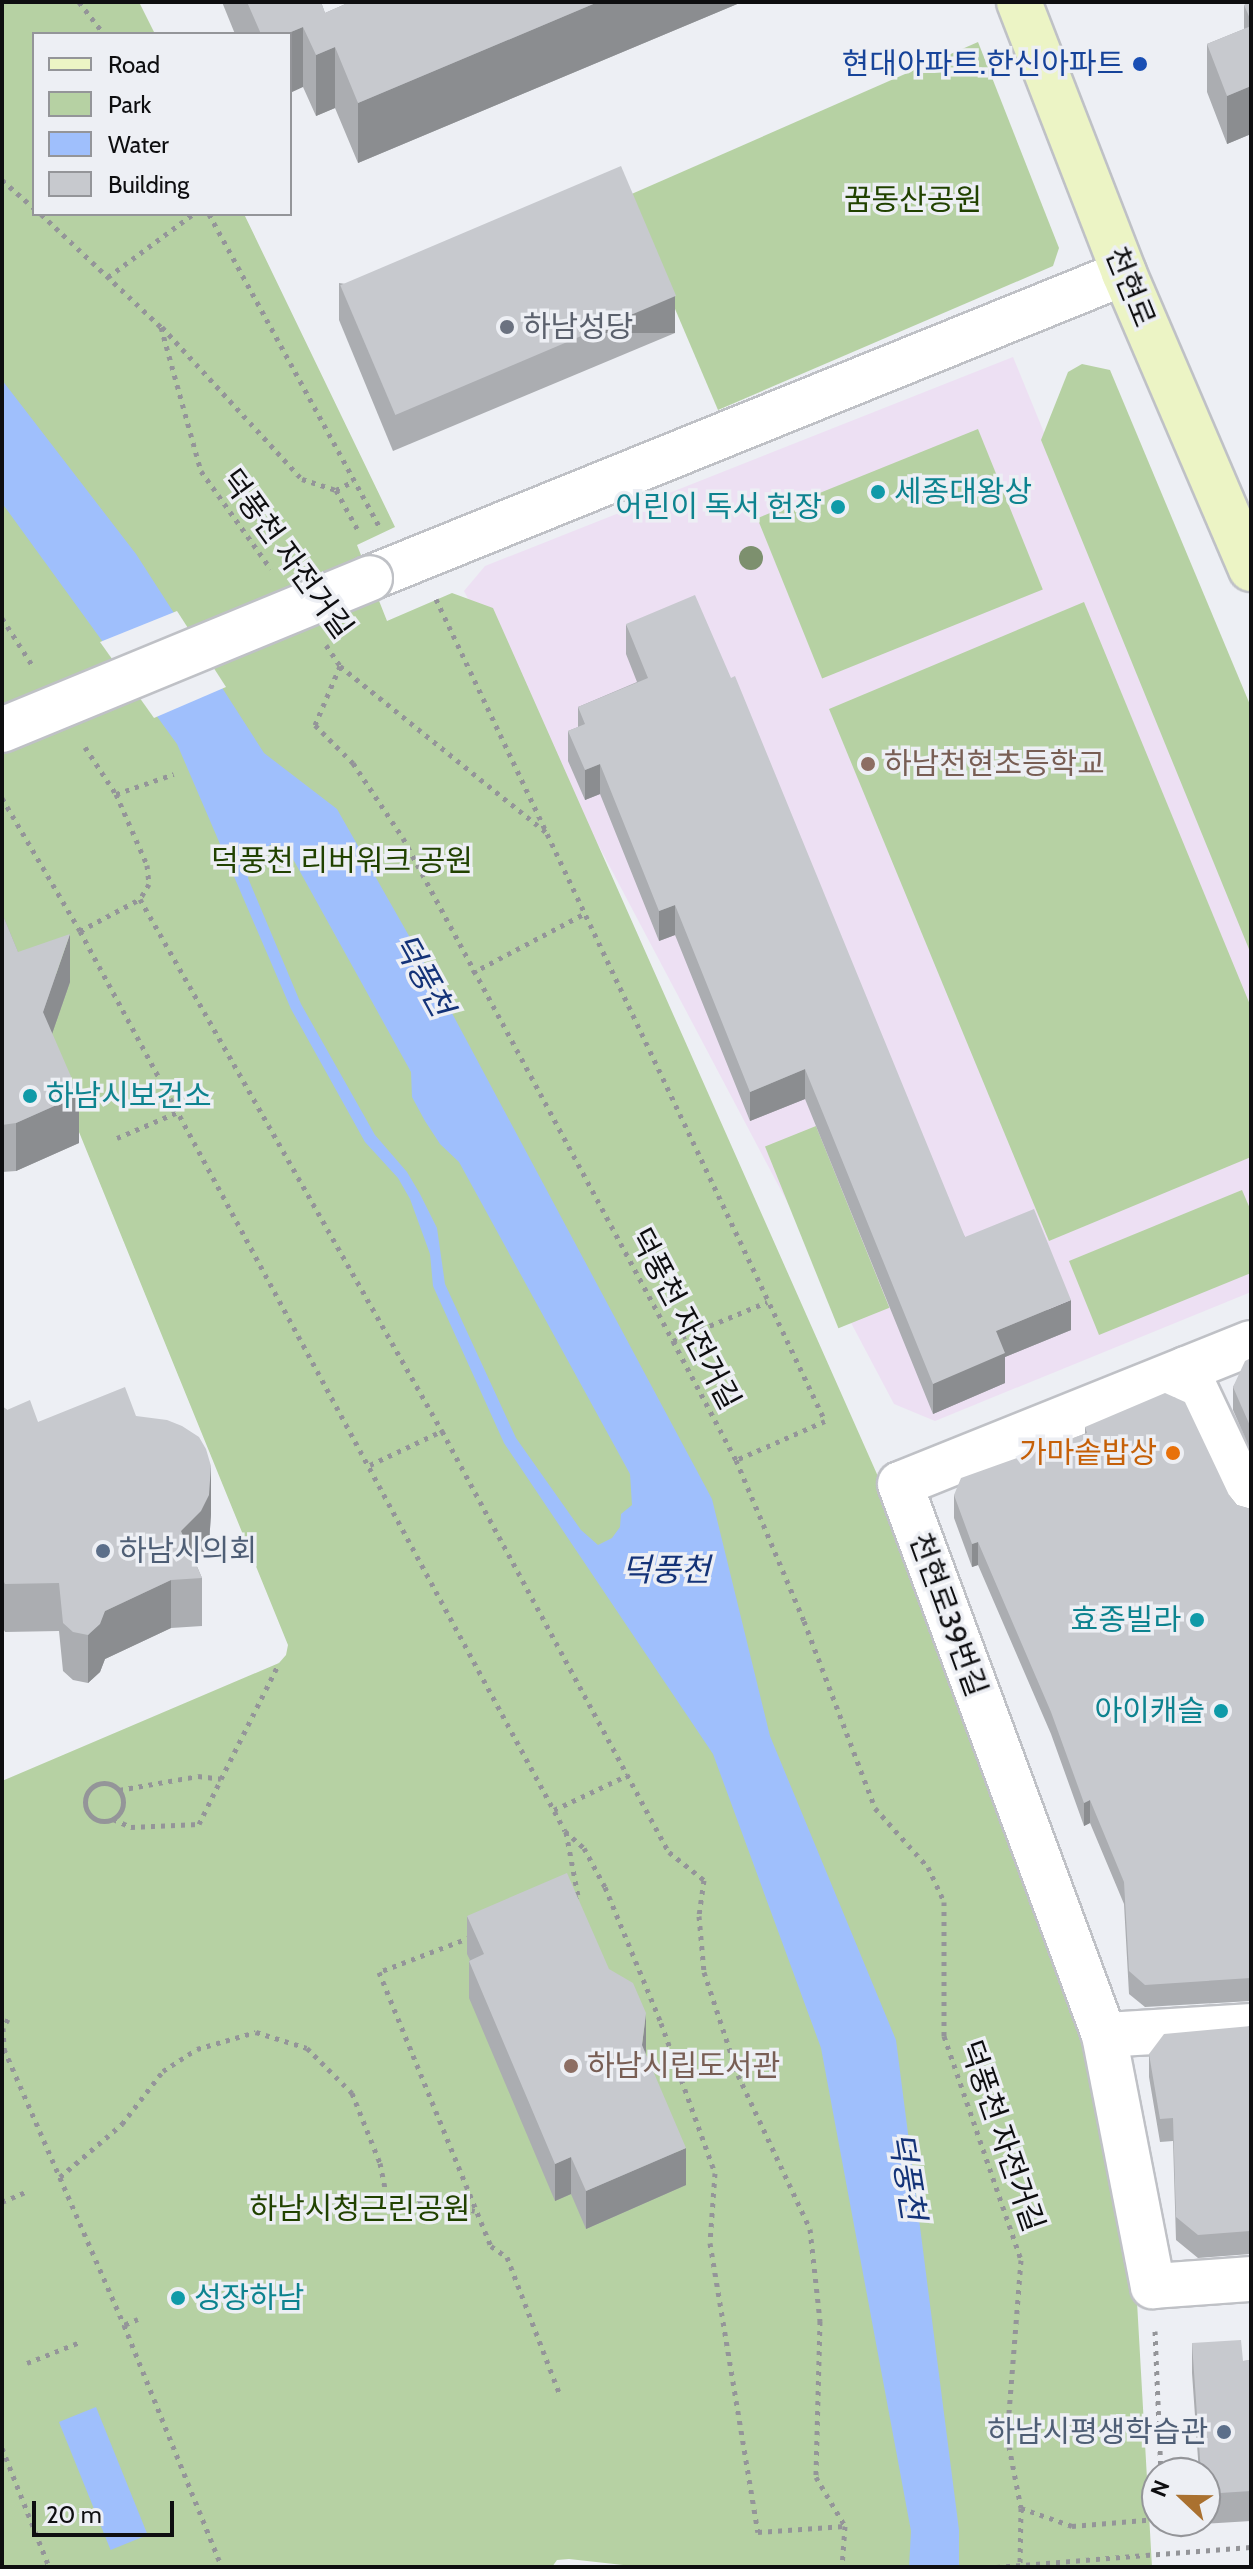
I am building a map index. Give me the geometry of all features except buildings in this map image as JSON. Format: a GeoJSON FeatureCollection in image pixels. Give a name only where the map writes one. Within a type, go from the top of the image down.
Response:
{"type":"FeatureCollection","features":[{"type":"Feature","properties":{"kind":"main road","name":"천현로"},"geometry":{"type":"LineString","coordinates":[[1019,2],[1124,273],[1251,569]]}},
{"type":"Feature","properties":{"kind":"street"},"geometry":{"type":"LineString","coordinates":[[2,730],[367,560],[1124,273]]}},
{"type":"Feature","properties":{"kind":"street","name":"천현로39번길"},"geometry":{"type":"LineString","coordinates":[[1153,2286],[1104,2035],[900,1484],[1251,1343]]}},
{"type":"Feature","properties":{"kind":"street"},"geometry":{"type":"LineString","coordinates":[[1186,1369],[1251,1507]]}},
{"type":"Feature","properties":{"kind":"street"},"geometry":{"type":"LineString","coordinates":[[1104,2035],[1251,2026]]}},
{"type":"Feature","properties":{"kind":"street"},"geometry":{"type":"LineString","coordinates":[[1153,2286],[1251,2279]]}},
{"type":"Feature","properties":{"kind":"path"},"geometry":{"type":"LineString","coordinates":[[79,2],[102,32]]}},
{"type":"Feature","properties":{"kind":"path"},"geometry":{"type":"LineString","coordinates":[[2,180],[32,206]]}},
{"type":"Feature","properties":{"kind":"path"},"geometry":{"type":"LineString","coordinates":[[43,216],[161,327],[302,479],[336,490],[354,481]]}},
{"type":"Feature","properties":{"kind":"path"},"geometry":{"type":"LineString","coordinates":[[108,277],[190,216]]}},
{"type":"Feature","properties":{"kind":"path"},"geometry":{"type":"LineString","coordinates":[[210,216],[383,533]]}},
{"type":"Feature","properties":{"kind":"path","name":"덕풍천 자전거길"},"geometry":{"type":"LineString","coordinates":[[161,327],[201,471],[276,575]]}},
{"type":"Feature","properties":{"kind":"path"},"geometry":{"type":"LineString","coordinates":[[336,490],[367,560]]}},
{"type":"Feature","properties":{"kind":"path"},"geometry":{"type":"LineString","coordinates":[[434,595],[825,1421],[736,1460]]}},
{"type":"Feature","properties":{"kind":"path","name":"덕풍천 자전거길"},"geometry":{"type":"LineString","coordinates":[[322,640],[340,666],[315,725],[353,763],[403,838],[472,973],[673,1341],[736,1460],[804,1621],[875,1808],[928,1867],[944,1902],[944,2036],[1021,2260],[1007,2436],[1021,2508],[1020,2567]]}},
{"type":"Feature","properties":{"kind":"path"},"geometry":{"type":"LineString","coordinates":[[340,666],[549,835]]}},
{"type":"Feature","properties":{"kind":"path"},"geometry":{"type":"LineString","coordinates":[[80,931],[140,899],[149,884],[147,865],[116,794]]}},
{"type":"Feature","properties":{"kind":"path"},"geometry":{"type":"LineString","coordinates":[[2,798],[80,931],[565,1831],[578,1896],[564,1901]]}},
{"type":"Feature","properties":{"kind":"path"},"geometry":{"type":"LineString","coordinates":[[140,899],[442,1431],[669,1852],[704,1880],[699,1916],[704,1972],[738,2075],[810,2229],[820,2321],[816,2477],[845,2526],[842,2567]]}},
{"type":"Feature","properties":{"kind":"path"},"geometry":{"type":"LineString","coordinates":[[472,973],[586,913]]}},
{"type":"Feature","properties":{"kind":"path"},"geometry":{"type":"LineString","coordinates":[[117,1138],[178,1112]]}},
{"type":"Feature","properties":{"kind":"path"},"geometry":{"type":"LineString","coordinates":[[673,1341],[767,1302]]}},
{"type":"Feature","properties":{"kind":"path"},"geometry":{"type":"LineString","coordinates":[[370,1465],[442,1431]]}},
{"type":"Feature","properties":{"kind":"path"},"geometry":{"type":"LineString","coordinates":[[221,1779],[198,1776],[119,1790],[109,1784],[98,1783],[85,1796],[86,1809],[93,1819],[113,1819],[131,1827],[199,1824],[279,1663]]}},
{"type":"Feature","properties":{"kind":"path"},"geometry":{"type":"LineString","coordinates":[[554,1810],[628,1775]]}},
{"type":"Feature","properties":{"kind":"path"},"geometry":{"type":"LineString","coordinates":[[113,1819],[122,1809],[119,1790]]}},
{"type":"Feature","properties":{"kind":"path"},"geometry":{"type":"LineString","coordinates":[[565,1831],[584,1848],[605,1887],[661,2023],[715,2173],[710,2243],[758,2532],[845,2526]]}},
{"type":"Feature","properties":{"kind":"path"},"geometry":{"type":"LineString","coordinates":[[479,1934],[379,1972],[491,2246],[507,2257],[560,2395]]}},
{"type":"Feature","properties":{"kind":"path"},"geometry":{"type":"LineString","coordinates":[[8,2019],[3,2028],[4,2049],[124,2325],[222,2567]]}},
{"type":"Feature","properties":{"kind":"path"},"geometry":{"type":"LineString","coordinates":[[60,2177],[122,2124],[163,2071],[197,2049],[256,2032],[307,2048],[352,2093],[380,2163],[390,2213],[423,2199],[476,2211]]}},
{"type":"Feature","properties":{"kind":"path"},"geometry":{"type":"LineString","coordinates":[[2,2202],[28,2191]]}},
{"type":"Feature","properties":{"kind":"path"},"geometry":{"type":"LineString","coordinates":[[1153,2286],[1160,2457]]}},
{"type":"Feature","properties":{"kind":"path"},"geometry":{"type":"LineString","coordinates":[[124,2325],[138,2319]]}},
{"type":"Feature","properties":{"kind":"path"},"geometry":{"type":"LineString","coordinates":[[27,2363],[80,2342]]}},
{"type":"Feature","properties":{"kind":"path"},"geometry":{"type":"LineString","coordinates":[[2,2448],[49,2567]]}},
{"type":"Feature","properties":{"kind":"path"},"geometry":{"type":"LineString","coordinates":[[1021,2508],[1072,2526],[1141,2520]]}},
{"type":"Feature","properties":{"kind":"path"},"geometry":{"type":"LineString","coordinates":[[996,2567],[1251,2547]]}},
{"type":"Feature","properties":{"kind":"shaded area","name":"하남천현초등학교"},"geometry":{"type":"Polygon","coordinates":[[[1013,357],[1251,937],[1251,1292],[935,1421],[894,1404],[464,591],[485,566],[1013,357]]]}},
{"type":"Feature","properties":{"kind":"green space"},"geometry":{"type":"Polygon","coordinates":[[[2,2],[139,2],[154,32],[32,32],[32,216],[245,216],[395,527],[357,545],[387,621],[452,593],[493,608],[892,1508],[1093,2050],[1136,2284],[1146,2457],[1141,2457],[1141,2537],[1150,2537],[1152,2567],[641,2567],[569,2559],[557,2560],[552,2567],[2,2567],[2,1781],[279,1663],[286,1655],[288,1645],[2,943],[2,2]]]}},
{"type":"Feature","properties":{"kind":"green space","name":"꿈동산공원"},"geometry":{"type":"Polygon","coordinates":[[[978,42],[1059,248],[1053,266],[718,410],[627,196],[978,42]]]}},
{"type":"Feature","properties":{"kind":"green space"},"geometry":{"type":"Polygon","coordinates":[[[1082,364],[1110,370],[1251,707],[1251,954],[1041,440],[1068,372],[1082,364]]]}},
{"type":"Feature","properties":{"kind":"green space"},"geometry":{"type":"Polygon","coordinates":[[[978,429],[1043,589],[822,679],[757,518],[978,429]]]}},
{"type":"Feature","properties":{"kind":"green space"},"geometry":{"type":"Polygon","coordinates":[[[1084,602],[1251,1007],[1251,1157],[1049,1241],[829,709],[1084,602]]]}},
{"type":"Feature","properties":{"kind":"green space"},"geometry":{"type":"Polygon","coordinates":[[[816,1126],[889,1308],[838,1328],[765,1147],[816,1126]]]}},
{"type":"Feature","properties":{"kind":"green space"},"geometry":{"type":"Polygon","coordinates":[[[1242,1190],[1251,1211],[1251,1273],[1099,1335],[1069,1261],[1242,1190]]]}},
{"type":"Feature","properties":{"kind":"water","name":"덕풍천"},"geometry":{"type":"Polygon","coordinates":[[[2,380],[136,554],[264,753],[337,809],[438,987],[712,1499],[770,1736],[896,2040],[959,2530],[959,2567],[909,2567],[911,2531],[821,2048],[713,1754],[504,1443],[433,1286],[430,1254],[410,1199],[398,1178],[365,1142],[291,1009],[177,744],[2,503],[2,380]],[[270,845],[252,861],[248,878],[301,1004],[375,1135],[407,1172],[437,1228],[445,1284],[516,1438],[581,1530],[598,1545],[612,1538],[620,1527],[621,1514],[632,1505],[630,1474],[459,1162],[440,1144],[425,1121],[412,1097],[411,1072],[288,850],[270,845]]]}},
{"type":"Feature","properties":{"kind":"water"},"geometry":{"type":"Polygon","coordinates":[[[96,2407],[148,2535],[111,2550],[59,2422],[96,2407]]]}},
{"type":"Feature","properties":{"kind":"pier"},"geometry":{"type":"Polygon","coordinates":[[[177,611],[226,687],[154,718],[100,642],[177,611]]]}},
{"type":"Feature","properties":{"kind":"place","name":"현대아파트.한신아파트"},"geometry":{"type":"Point","coordinates":[1140,64]}},
{"type":"Feature","properties":{"kind":"place","name":"하남성당"},"geometry":{"type":"Point","coordinates":[507,327]}},
{"type":"Feature","properties":{"kind":"place","name":"세종대왕상"},"geometry":{"type":"Point","coordinates":[878,492]}},
{"type":"Feature","properties":{"kind":"place","name":"어린이 독서 헌장"},"geometry":{"type":"Point","coordinates":[838,507]}},
{"type":"Feature","properties":{"kind":"place","name":"하남천현초등학교"},"geometry":{"type":"Point","coordinates":[868,764]}},
{"type":"Feature","properties":{"kind":"place","name":"하남시보건소"},"geometry":{"type":"Point","coordinates":[30,1096]}},
{"type":"Feature","properties":{"kind":"place","name":"가마솥밥상"},"geometry":{"type":"Point","coordinates":[1173,1453]}},
{"type":"Feature","properties":{"kind":"place","name":"하남시의회"},"geometry":{"type":"Point","coordinates":[103,1551]}},
{"type":"Feature","properties":{"kind":"place","name":"효종빌라"},"geometry":{"type":"Point","coordinates":[1197,1620]}},
{"type":"Feature","properties":{"kind":"place","name":"아이캐슬"},"geometry":{"type":"Point","coordinates":[1221,1711]}},
{"type":"Feature","properties":{"kind":"place","name":"하남시립도서관"},"geometry":{"type":"Point","coordinates":[571,2066]}},
{"type":"Feature","properties":{"kind":"place","name":"성장하남"},"geometry":{"type":"Point","coordinates":[178,2298]}},
{"type":"Feature","properties":{"kind":"place","name":"하남시평생학습관"},"geometry":{"type":"Point","coordinates":[1224,2432]}},
{"type":"Feature","properties":{"kind":"park label","name":"덕풍천 리버워크 공원"},"geometry":{"type":"Point","coordinates":[342,861]}},
{"type":"Feature","properties":{"kind":"park label","name":"하남시청근린공원"},"geometry":{"type":"Point","coordinates":[360,2209]}}]}
